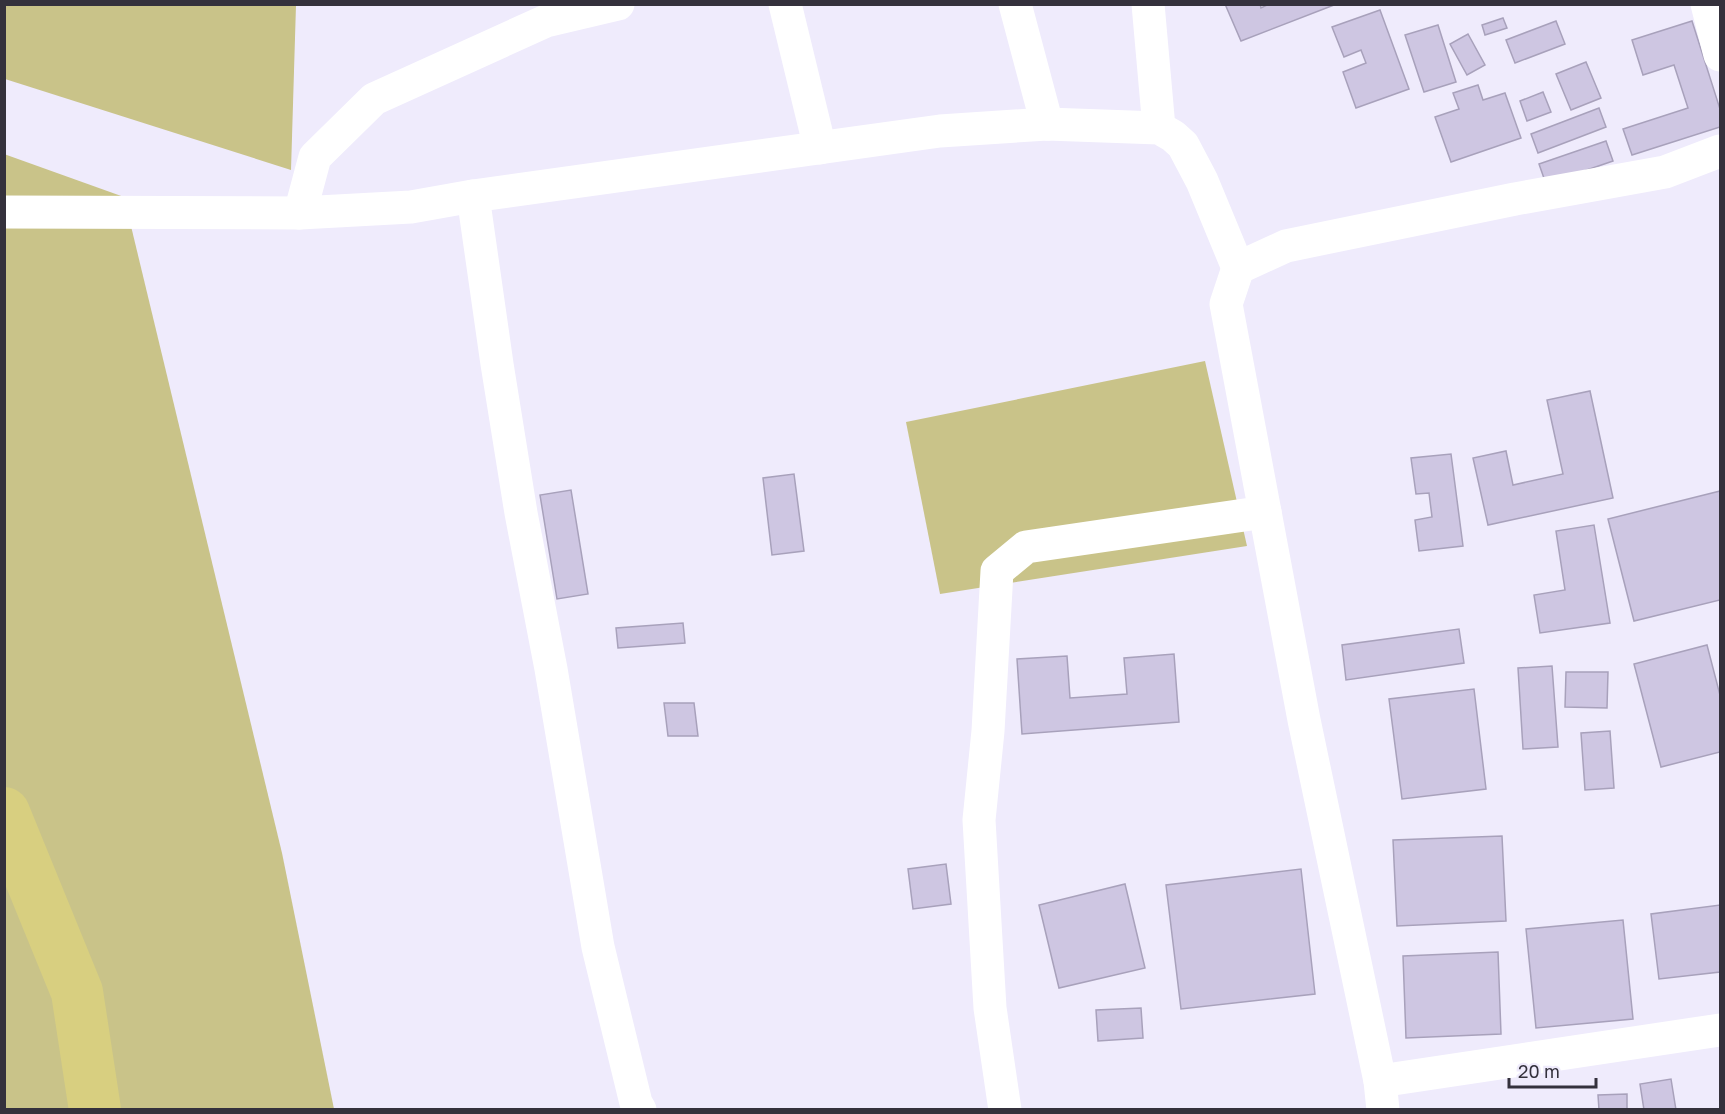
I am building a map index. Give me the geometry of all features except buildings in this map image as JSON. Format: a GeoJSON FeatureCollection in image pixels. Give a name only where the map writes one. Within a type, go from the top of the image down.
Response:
{"type":"FeatureCollection","features":[{"type":"Feature","properties":{"kind":"street"},"geometry":{"type":"LineString","coordinates":[[300,213],[315,157],[374,99],[546,21],[618,4]]}},
{"type":"Feature","properties":{"kind":"street"},"geometry":{"type":"LineString","coordinates":[[785,4],[820,148]]}},
{"type":"Feature","properties":{"kind":"street"},"geometry":{"type":"LineString","coordinates":[[1015,4],[1047,124]]}},
{"type":"Feature","properties":{"kind":"street"},"geometry":{"type":"LineString","coordinates":[[1148,4],[1159,128]]}},
{"type":"Feature","properties":{"kind":"street"},"geometry":{"type":"LineString","coordinates":[[1707,4],[1720,55]]}},
{"type":"Feature","properties":{"kind":"street"},"geometry":{"type":"LineString","coordinates":[[4,212],[300,213],[411,207],[474,196],[940,131],[1047,124],[1159,128],[1183,145],[1202,181],[1238,268],[1226,304],[1304,720],[1382,1095],[1720,1030]]}},
{"type":"Feature","properties":{"kind":"street"},"geometry":{"type":"LineString","coordinates":[[1238,268],[1286,246],[1515,199],[1665,172],[1720,151]]}},
{"type":"Feature","properties":{"kind":"street"},"geometry":{"type":"LineString","coordinates":[[474,196],[497,364],[598,947],[636,1103],[640,1110]]}},
{"type":"Feature","properties":{"kind":"street"},"geometry":{"type":"LineString","coordinates":[[1005,1110],[990,1008],[979,820],[988,731],[997,571],[1026,546],[1265,512]]}},
{"type":"Feature","properties":{"kind":"shaded area"},"geometry":{"type":"Polygon","coordinates":[[[5,4],[296,5],[291,170],[5,79],[5,4]]]}},
{"type":"Feature","properties":{"kind":"shaded area"},"geometry":{"type":"Polygon","coordinates":[[[4,154],[124,197],[282,853],[334,1109],[5,1109],[4,154]]]}},
{"type":"Feature","properties":{"kind":"shaded area"},"geometry":{"type":"Polygon","coordinates":[[[1205,361],[1247,546],[940,594],[906,422],[1205,361]]]}},
{"type":"Feature","properties":{"kind":"waterway"},"geometry":{"type":"LineString","coordinates":[[4,813],[77,992],[95,1110]]}}]}
